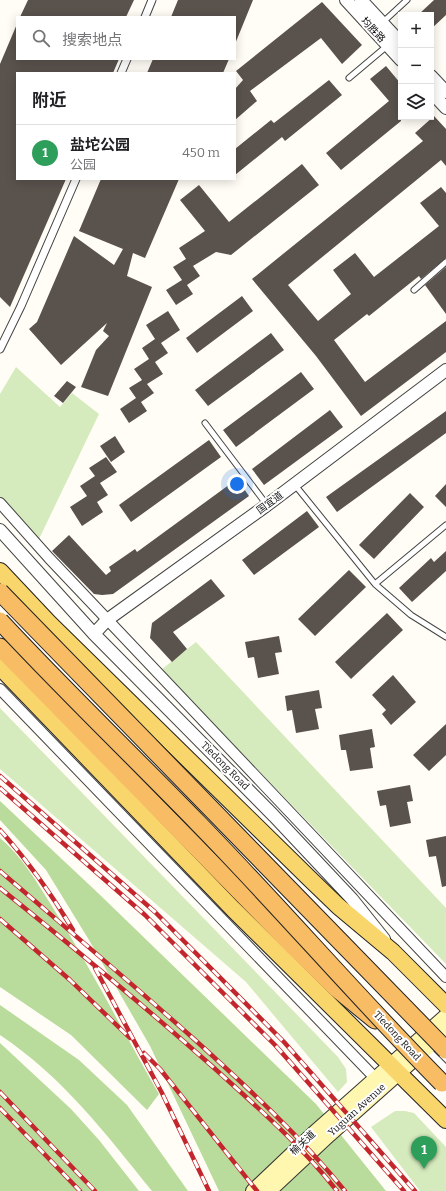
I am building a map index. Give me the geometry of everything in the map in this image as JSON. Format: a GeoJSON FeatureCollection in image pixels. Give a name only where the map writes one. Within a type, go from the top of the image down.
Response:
{"type":"FeatureCollection","features":[{"type":"Feature","properties":{"kind":"highway"},"geometry":{"type":"LineString","coordinates":[[0,592],[446,1050]]}},
{"type":"Feature","properties":{"kind":"highway","name":"Tiedong Road"},"geometry":{"type":"LineString","coordinates":[[0,621],[219,844],[348,982],[391,1032],[446,1087]]}},
{"type":"Feature","properties":{"kind":"highway"},"geometry":{"type":"LineString","coordinates":[[0,646],[310,962],[360,1009],[391,1032]]}},
{"type":"Feature","properties":{"kind":"main road"},"geometry":{"type":"LineString","coordinates":[[0,571],[49,623],[309,878],[343,910],[393,952]]}},
{"type":"Feature","properties":{"kind":"main road"},"geometry":{"type":"LineString","coordinates":[[0,668],[233,909],[446,1120]]}},
{"type":"Feature","properties":{"kind":"main road","name":"Tiedong Road"},"geometry":{"type":"LineString","coordinates":[[393,952],[446,1005]]}},
{"type":"Feature","properties":{"kind":"main road"},"geometry":{"type":"LineString","coordinates":[[395,1069],[446,1016]]}},
{"type":"Feature","properties":{"kind":"main road"},"geometry":{"type":"LineString","coordinates":[[395,1069],[425,1050],[446,1031]]}},
{"type":"Feature","properties":{"kind":"main road","name":"榆关道"},"geometry":{"type":"LineString","coordinates":[[253,1191],[313,1134],[395,1069]]}},
{"type":"Feature","properties":{"kind":"main road","name":"Yuguan Avenue"},"geometry":{"type":"LineString","coordinates":[[269,1191],[379,1082]]}},
{"type":"Feature","properties":{"kind":"street"},"geometry":{"type":"LineString","coordinates":[[145,16],[152,0]]}},
{"type":"Feature","properties":{"kind":"street","name":"均胜路"},"geometry":{"type":"LineString","coordinates":[[346,0],[398,41]]}},
{"type":"Feature","properties":{"kind":"street","name":"均胜路"},"geometry":{"type":"LineString","coordinates":[[361,0],[378,26],[387,45],[398,57]]}},
{"type":"Feature","properties":{"kind":"street"},"geometry":{"type":"LineString","coordinates":[[121,72],[127,60]]}},
{"type":"Feature","properties":{"kind":"street"},"geometry":{"type":"LineString","coordinates":[[434,79],[446,92]]}},
{"type":"Feature","properties":{"kind":"street"},"geometry":{"type":"LineString","coordinates":[[434,95],[446,108]]}},
{"type":"Feature","properties":{"kind":"street"},"geometry":{"type":"LineString","coordinates":[[0,348],[21,306],[76,180]]}},
{"type":"Feature","properties":{"kind":"street","name":"国宜道"},"geometry":{"type":"LineString","coordinates":[[94,634],[107,620],[267,505],[446,370]]}},
{"type":"Feature","properties":{"kind":"street","name":"Tiedong Road"},"geometry":{"type":"LineString","coordinates":[[0,503],[48,558],[446,976]]}},
{"type":"Feature","properties":{"kind":"street","name":"Tiedong Road"},"geometry":{"type":"LineString","coordinates":[[0,530],[94,634],[279,821],[352,899],[393,952]]}},
{"type":"Feature","properties":{"kind":"street"},"geometry":{"type":"LineString","coordinates":[[0,689],[379,1082]]}},
{"type":"Feature","properties":{"kind":"street","name":"Tiedong Road"},"geometry":{"type":"LineString","coordinates":[[425,1050],[446,1071]]}},
{"type":"Feature","properties":{"kind":"lane"},"geometry":{"type":"LineString","coordinates":[[378,26],[407,0]]}},
{"type":"Feature","properties":{"kind":"lane"},"geometry":{"type":"LineString","coordinates":[[349,78],[387,45]]}},
{"type":"Feature","properties":{"kind":"lane"},"geometry":{"type":"LineString","coordinates":[[414,290],[446,262]]}},
{"type":"Feature","properties":{"kind":"lane"},"geometry":{"type":"LineString","coordinates":[[205,423],[267,505]]}},
{"type":"Feature","properties":{"kind":"lane"},"geometry":{"type":"LineString","coordinates":[[294,484],[375,584],[411,615],[446,637]]}},
{"type":"Feature","properties":{"kind":"lane"},"geometry":{"type":"LineString","coordinates":[[375,584],[446,525]]}},
{"type":"Feature","properties":{"kind":"green space"},"geometry":{"type":"Polygon","coordinates":[[[16,367],[60,407],[72,393],[99,414],[39,539],[0,497],[0,394],[16,367]]]}},
{"type":"Feature","properties":{"kind":"green space"},"geometry":{"type":"Polygon","coordinates":[[[196,642],[446,908],[446,964],[161,670],[196,642]]]}},
{"type":"Feature","properties":{"kind":"green space"},"geometry":{"type":"Polygon","coordinates":[[[0,708],[338,1057],[346,1069],[347,1082],[338,1092],[246,982],[0,769],[0,708]]]}},
{"type":"Feature","properties":{"kind":"green space"},"geometry":{"type":"Polygon","coordinates":[[[0,801],[98,893],[316,1104],[386,1191],[219,1191],[150,1046],[89,940],[46,870],[0,820],[0,801]]]}},
{"type":"Feature","properties":{"kind":"green space"},"geometry":{"type":"Polygon","coordinates":[[[0,838],[15,853],[35,880],[67,931],[159,1094],[147,1110],[71,1035],[0,987],[0,838]]]}},
{"type":"Feature","properties":{"kind":"green space"},"geometry":{"type":"Polygon","coordinates":[[[0,1005],[79,1060],[127,1105],[188,1191],[152,1191],[82,1107],[44,1069],[23,1051],[0,1035],[0,1005]]]}},
{"type":"Feature","properties":{"kind":"green space"},"geometry":{"type":"Polygon","coordinates":[[[0,1043],[71,1109],[99,1140],[139,1191],[0,1191],[0,1043]]]}},
{"type":"Feature","properties":{"kind":"green space"},"geometry":{"type":"Polygon","coordinates":[[[395,1111],[414,1113],[446,1147],[446,1191],[420,1191],[371,1127],[395,1111]]]}},
{"type":"Feature","properties":{"kind":"building"},"geometry":{"type":"Polygon","coordinates":[[[28,0],[134,0],[126,16],[20,16],[28,0]]]}},
{"type":"Feature","properties":{"kind":"building"},"geometry":{"type":"Polygon","coordinates":[[[178,0],[253,0],[236,42],[236,16],[171,16],[178,0]]]}},
{"type":"Feature","properties":{"kind":"building"},"geometry":{"type":"Polygon","coordinates":[[[434,0],[446,0],[446,15],[434,26],[434,12],[421,12],[434,0]]]}},
{"type":"Feature","properties":{"kind":"building"},"geometry":{"type":"Polygon","coordinates":[[[322,2],[362,45],[342,64],[321,38],[250,91],[257,101],[236,119],[236,88],[243,80],[236,71],[322,2]]]}},
{"type":"Feature","properties":{"kind":"building"},"geometry":{"type":"Polygon","coordinates":[[[16,26],[16,60],[119,60],[113,72],[16,72],[16,180],[66,180],[10,307],[0,297],[0,64],[16,26]]]}},
{"type":"Feature","properties":{"kind":"building"},"geometry":{"type":"Polygon","coordinates":[[[153,60],[229,60],[223,72],[147,72],[153,60]]]}},
{"type":"Feature","properties":{"kind":"building"},"geometry":{"type":"Polygon","coordinates":[[[386,66],[398,80],[398,120],[401,121],[341,170],[326,153],[389,101],[370,79],[386,66]]]}},
{"type":"Feature","properties":{"kind":"building"},"geometry":{"type":"Polygon","coordinates":[[[329,80],[342,95],[285,141],[282,137],[236,174],[236,148],[271,120],[274,123],[329,80]]]}},
{"type":"Feature","properties":{"kind":"building"},"geometry":{"type":"Polygon","coordinates":[[[434,116],[446,129],[446,166],[441,160],[288,285],[318,321],[351,294],[333,270],[355,253],[374,277],[439,226],[420,203],[441,187],[446,193],[446,258],[421,279],[419,276],[369,316],[367,314],[334,340],[365,382],[446,321],[446,352],[361,416],[316,356],[252,279],[423,141],[415,133],[430,120],[434,120],[434,116]]]}},
{"type":"Feature","properties":{"kind":"building"},"geometry":{"type":"Polygon","coordinates":[[[302,164],[319,185],[231,255],[216,252],[193,266],[200,276],[187,285],[193,294],[176,305],[166,290],[182,280],[173,267],[186,259],[179,248],[205,231],[180,200],[199,185],[229,222],[302,164]]]}},
{"type":"Feature","properties":{"kind":"building"},"geometry":{"type":"Polygon","coordinates":[[[101,180],[179,180],[145,258],[133,253],[127,276],[152,287],[108,396],[81,387],[96,350],[109,336],[103,331],[107,323],[61,365],[29,329],[37,322],[74,236],[114,265],[123,249],[79,231],[101,180]]]}},
{"type":"Feature","properties":{"kind":"building"},"geometry":{"type":"Polygon","coordinates":[[[446,267],[446,314],[425,285],[446,267]]]}},
{"type":"Feature","properties":{"kind":"building"},"geometry":{"type":"Polygon","coordinates":[[[242,296],[253,311],[197,353],[186,338],[242,296]]]}},
{"type":"Feature","properties":{"kind":"building"},"geometry":{"type":"Polygon","coordinates":[[[168,311],[180,330],[161,343],[168,353],[155,362],[163,374],[147,384],[154,393],[141,402],[147,411],[129,423],[120,409],[136,398],[129,388],[142,380],[134,369],[149,359],[142,348],[155,339],[146,325],[168,311]]]}},
{"type":"Feature","properties":{"kind":"building"},"geometry":{"type":"Polygon","coordinates":[[[271,333],[284,350],[208,406],[195,390],[271,333]]]}},
{"type":"Feature","properties":{"kind":"building"},"geometry":{"type":"Polygon","coordinates":[[[301,372],[314,389],[236,447],[223,430],[301,372]]]}},
{"type":"Feature","properties":{"kind":"building"},"geometry":{"type":"Polygon","coordinates":[[[67,381],[76,387],[63,403],[54,396],[67,381]]]}},
{"type":"Feature","properties":{"kind":"building"},"geometry":{"type":"Polygon","coordinates":[[[330,410],[343,427],[264,485],[252,469],[330,410]]]}},
{"type":"Feature","properties":{"kind":"building"},"geometry":{"type":"Polygon","coordinates":[[[446,411],[446,433],[337,512],[326,497],[446,411]]]}},
{"type":"Feature","properties":{"kind":"building"},"geometry":{"type":"Polygon","coordinates":[[[115,436],[125,452],[111,462],[100,446],[115,436]]]}},
{"type":"Feature","properties":{"kind":"building"},"geometry":{"type":"Polygon","coordinates":[[[209,440],[221,457],[131,522],[119,505],[209,440]]]}},
{"type":"Feature","properties":{"kind":"building"},"geometry":{"type":"Polygon","coordinates":[[[106,457],[117,472],[100,483],[108,495],[97,502],[103,512],[82,526],[70,507],[87,496],[80,486],[95,476],[89,468],[106,457]]]}},
{"type":"Feature","properties":{"kind":"building"},"geometry":{"type":"Polygon","coordinates":[[[237,479],[249,496],[113,594],[94,594],[52,551],[69,535],[106,575],[111,571],[109,567],[135,549],[137,552],[237,479]]]}},
{"type":"Feature","properties":{"kind":"building"},"geometry":{"type":"Polygon","coordinates":[[[446,484],[446,507],[435,496],[446,484]]]}},
{"type":"Feature","properties":{"kind":"building"},"geometry":{"type":"Polygon","coordinates":[[[410,493],[424,507],[374,559],[359,545],[410,493]]]}},
{"type":"Feature","properties":{"kind":"building"},"geometry":{"type":"Polygon","coordinates":[[[307,511],[319,527],[254,575],[242,560],[307,511]]]}},
{"type":"Feature","properties":{"kind":"building"},"geometry":{"type":"Polygon","coordinates":[[[446,551],[446,571],[412,602],[399,588],[431,558],[434,562],[446,551]]]}},
{"type":"Feature","properties":{"kind":"building"},"geometry":{"type":"Polygon","coordinates":[[[349,570],[366,587],[315,636],[298,619],[349,570]]]}},
{"type":"Feature","properties":{"kind":"building"},"geometry":{"type":"Polygon","coordinates":[[[211,579],[225,596],[173,632],[187,649],[172,662],[150,638],[152,623],[211,579]]]}},
{"type":"Feature","properties":{"kind":"building"},"geometry":{"type":"Polygon","coordinates":[[[387,613],[403,630],[351,679],[335,662],[387,613]]]}},
{"type":"Feature","properties":{"kind":"building"},"geometry":{"type":"Polygon","coordinates":[[[279,636],[282,652],[275,653],[279,674],[258,678],[254,657],[248,658],[245,642],[279,636]]]}},
{"type":"Feature","properties":{"kind":"building"},"geometry":{"type":"Polygon","coordinates":[[[393,675],[416,702],[391,725],[382,714],[386,710],[372,695],[393,675]]]}},
{"type":"Feature","properties":{"kind":"building"},"geometry":{"type":"Polygon","coordinates":[[[319,690],[322,708],[315,709],[319,729],[296,733],[292,710],[287,711],[285,696],[319,690]]]}},
{"type":"Feature","properties":{"kind":"building"},"geometry":{"type":"Polygon","coordinates":[[[446,724],[446,755],[429,771],[413,755],[446,724]]]}},
{"type":"Feature","properties":{"kind":"building"},"geometry":{"type":"Polygon","coordinates":[[[372,729],[375,747],[370,748],[373,768],[350,771],[346,750],[341,750],[339,735],[372,729]]]}},
{"type":"Feature","properties":{"kind":"building"},"geometry":{"type":"Polygon","coordinates":[[[410,785],[413,801],[407,802],[411,823],[390,827],[386,805],[380,806],[377,791],[410,785]]]}},
{"type":"Feature","properties":{"kind":"building"},"geometry":{"type":"Polygon","coordinates":[[[446,836],[446,886],[442,887],[436,856],[429,857],[426,840],[446,836]]]}},
{"type":"Feature","properties":{"kind":"railway"},"geometry":{"type":"LineString","coordinates":[[0,776],[155,912],[284,1042],[415,1191]]}},
{"type":"Feature","properties":{"kind":"railway"},"geometry":{"type":"LineString","coordinates":[[0,788],[145,915],[275,1045],[404,1191]]}},
{"type":"Feature","properties":{"kind":"railway"},"geometry":{"type":"LineString","coordinates":[[0,830],[39,878],[73,930]]}},
{"type":"Feature","properties":{"kind":"railway"},"geometry":{"type":"LineString","coordinates":[[0,871],[234,1075],[291,1131],[345,1191]]}},
{"type":"Feature","properties":{"kind":"railway"},"geometry":{"type":"LineString","coordinates":[[0,888],[160,1021],[262,1111],[293,1142],[337,1191]]}},
{"type":"Feature","properties":{"kind":"railway"},"geometry":{"type":"LineString","coordinates":[[0,919],[70,980],[130,1038]]}},
{"type":"Feature","properties":{"kind":"railway"},"geometry":{"type":"LineString","coordinates":[[95,968],[162,1093],[209,1191]]}},
{"type":"Feature","properties":{"kind":"railway"},"geometry":{"type":"LineString","coordinates":[[144,1053],[160,1069],[257,1191]]}},
{"type":"Feature","properties":{"kind":"railway"},"geometry":{"type":"LineString","coordinates":[[0,1092],[95,1191]]}},
{"type":"Feature","properties":{"kind":"railway"},"geometry":{"type":"LineString","coordinates":[[0,1108],[80,1191]]}},
{"type":"Feature","properties":{"kind":"place","name":"盐坨公园"},"geometry":{"type":"Point","coordinates":[424,1169]}}]}
